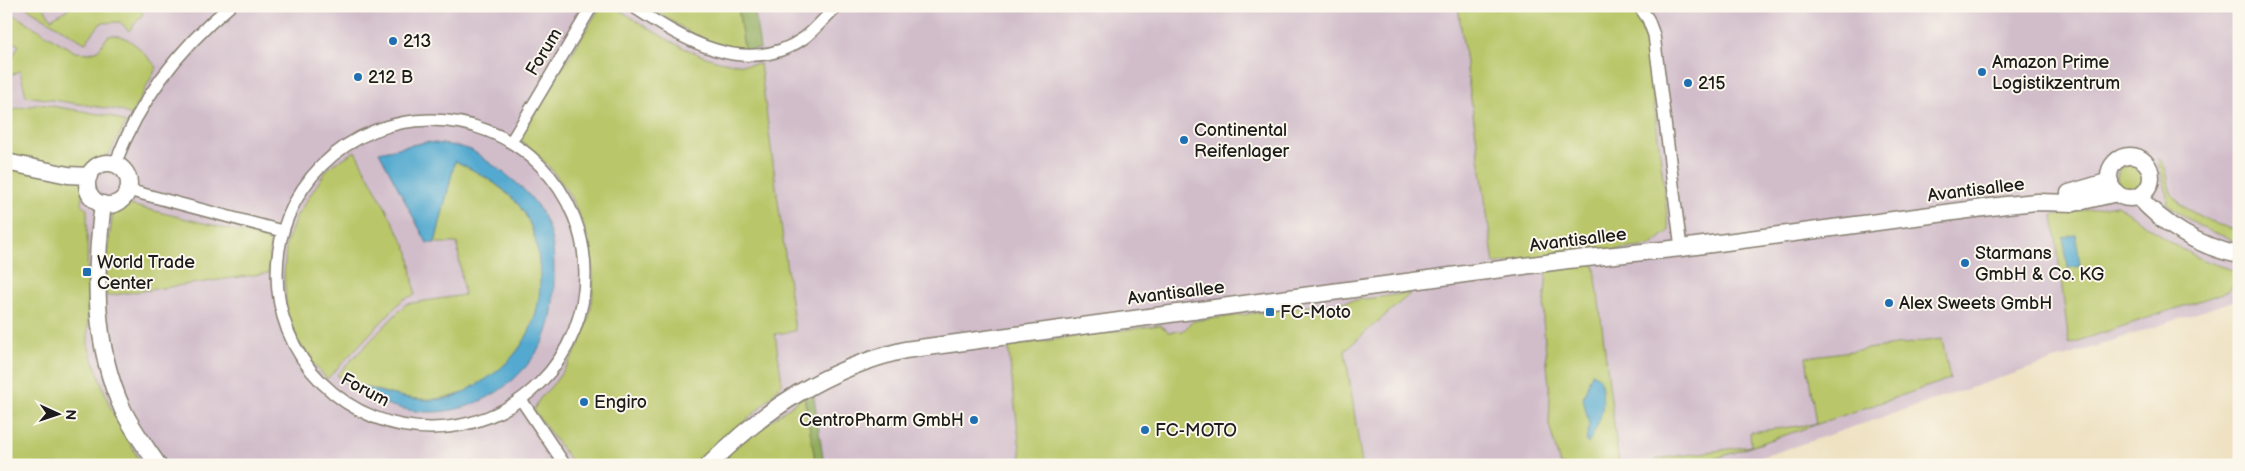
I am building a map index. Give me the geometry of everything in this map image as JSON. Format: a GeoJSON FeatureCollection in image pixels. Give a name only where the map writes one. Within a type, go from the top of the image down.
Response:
{"type":"FeatureCollection","features":[{"type":"Feature","properties":{"kind":"street"},"geometry":{"type":"LineString","coordinates":[[115,164],[134,119],[167,69],[193,39],[230,6]]}},
{"type":"Feature","properties":{"kind":"street","name":"Forum"},"geometry":{"type":"LineString","coordinates":[[510,142],[592,6]]}},
{"type":"Feature","properties":{"kind":"street"},"geometry":{"type":"LineString","coordinates":[[632,6],[664,28],[699,45],[736,56],[752,56],[778,51],[795,43],[809,33],[837,6]]}},
{"type":"Feature","properties":{"kind":"street"},"geometry":{"type":"LineString","coordinates":[[1639,6],[1648,19],[1654,34],[1681,248]]}},
{"type":"Feature","properties":{"kind":"street","name":"Forum"},"geometry":{"type":"LineString","coordinates":[[419,120],[448,121],[482,128],[510,142],[549,174],[567,200],[579,229],[585,260],[582,300],[577,324],[564,352],[546,378],[522,401],[475,422],[452,426],[419,428],[393,424],[367,415],[344,402],[324,388],[302,358],[288,334],[279,301],[276,273],[282,231],[295,202],[309,180],[332,154],[345,143],[360,134],[393,124],[419,120]]}},
{"type":"Feature","properties":{"kind":"street"},"geometry":{"type":"LineString","coordinates":[[2114,187],[2110,172],[2114,163],[2122,158],[2135,156],[2144,161],[2150,169],[2151,179],[2143,193],[2146,206],[2179,231],[2206,246],[2239,256]]}},
{"type":"Feature","properties":{"kind":"street"},"geometry":{"type":"LineString","coordinates":[[6,162],[68,175],[88,183],[96,201],[103,204],[110,205],[119,201],[128,190],[126,176],[122,169],[115,164],[108,163],[96,166],[88,183]]}},
{"type":"Feature","properties":{"kind":"street"},"geometry":{"type":"LineString","coordinates":[[6,172],[88,183]]}},
{"type":"Feature","properties":{"kind":"street","name":"Avantisallee"},"geometry":{"type":"LineString","coordinates":[[708,465],[767,412],[800,392],[849,367],[876,357],[905,350],[1560,262],[2037,202],[2074,202],[2114,187],[2131,198],[2143,193]]}},
{"type":"Feature","properties":{"kind":"street"},"geometry":{"type":"LineString","coordinates":[[128,190],[282,231]]}},
{"type":"Feature","properties":{"kind":"street"},"geometry":{"type":"LineString","coordinates":[[2143,193],[2181,219],[2210,235],[2239,245]]}},
{"type":"Feature","properties":{"kind":"street"},"geometry":{"type":"LineString","coordinates":[[103,204],[97,254],[97,284],[100,321],[108,367],[123,410],[158,465]]}},
{"type":"Feature","properties":{"kind":"street"},"geometry":{"type":"LineString","coordinates":[[522,401],[565,465]]}},
{"type":"Feature","properties":{"kind":"shaded area"},"geometry":{"type":"Polygon","coordinates":[[[6,6],[2239,6],[2239,299],[1738,465],[6,465],[6,6]]]}},
{"type":"Feature","properties":{"kind":"green space"},"geometry":{"type":"Polygon","coordinates":[[[24,6],[43,6],[51,19],[73,6],[138,6],[143,14],[129,31],[120,22],[101,23],[85,43],[24,6]]]}},
{"type":"Feature","properties":{"kind":"green space"},"geometry":{"type":"Polygon","coordinates":[[[601,6],[613,6],[665,38],[701,55],[720,61],[760,64],[795,331],[775,334],[782,383],[763,405],[697,465],[574,465],[534,411],[538,402],[565,369],[587,325],[592,296],[592,267],[587,238],[577,210],[562,184],[544,161],[522,142],[523,132],[601,6]]]}},
{"type":"Feature","properties":{"kind":"green space"},"geometry":{"type":"Polygon","coordinates":[[[647,6],[738,6],[744,50],[702,40],[647,6]]]}},
{"type":"Feature","properties":{"kind":"green space"},"geometry":{"type":"Polygon","coordinates":[[[738,6],[754,6],[760,49],[744,50],[738,6]]]}},
{"type":"Feature","properties":{"kind":"green space"},"geometry":{"type":"Polygon","coordinates":[[[1458,6],[1627,6],[1639,18],[1648,50],[1669,231],[1650,246],[1494,264],[1458,6]]]}},
{"type":"Feature","properties":{"kind":"green space"},"geometry":{"type":"Polygon","coordinates":[[[6,10],[75,52],[90,53],[98,50],[108,36],[115,35],[129,40],[141,50],[157,67],[131,115],[119,110],[26,96],[20,71],[11,75],[6,81],[6,69],[19,45],[6,39],[6,10]]]}},
{"type":"Feature","properties":{"kind":"green space"},"geometry":{"type":"Polygon","coordinates":[[[40,104],[111,116],[126,123],[109,154],[86,165],[81,204],[87,209],[88,345],[110,407],[142,465],[6,465],[6,115],[9,110],[40,104]]]}},
{"type":"Feature","properties":{"kind":"green space"},"geometry":{"type":"Polygon","coordinates":[[[355,151],[409,252],[415,295],[403,299],[327,379],[314,365],[297,339],[287,317],[284,276],[286,244],[297,215],[328,168],[355,151]]]}},
{"type":"Feature","properties":{"kind":"green space"},"geometry":{"type":"Polygon","coordinates":[[[2159,158],[2166,170],[2170,190],[2174,197],[2181,204],[2200,216],[2239,231],[2239,242],[2202,228],[2166,204],[2167,195],[2159,158]]]}},
{"type":"Feature","properties":{"kind":"green space"},"geometry":{"type":"Polygon","coordinates":[[[455,161],[496,184],[517,203],[529,222],[538,251],[541,278],[536,315],[529,332],[520,348],[508,362],[477,385],[456,395],[435,399],[409,398],[347,381],[337,375],[406,304],[464,295],[457,243],[435,243],[455,161]]]}},
{"type":"Feature","properties":{"kind":"green space"},"geometry":{"type":"Polygon","coordinates":[[[2131,164],[2141,168],[2145,178],[2141,188],[2131,192],[2121,188],[2117,178],[2121,168],[2131,164]]]}},
{"type":"Feature","properties":{"kind":"green space"},"geometry":{"type":"Polygon","coordinates":[[[126,204],[269,239],[269,273],[106,296],[105,265],[113,213],[126,204]]]}},
{"type":"Feature","properties":{"kind":"green space"},"geometry":{"type":"Polygon","coordinates":[[[2117,205],[2173,244],[2203,260],[2239,272],[2237,281],[2229,291],[2069,344],[2053,215],[2117,205]]]}},
{"type":"Feature","properties":{"kind":"green space"},"geometry":{"type":"Polygon","coordinates":[[[1594,261],[1619,465],[1560,465],[1549,425],[1550,396],[1543,320],[1547,269],[1594,261]]]}},
{"type":"Feature","properties":{"kind":"green space"},"geometry":{"type":"Polygon","coordinates":[[[1411,293],[1345,350],[1362,465],[1022,465],[1008,346],[1160,325],[1169,332],[1183,331],[1193,321],[1411,293]]]}},
{"type":"Feature","properties":{"kind":"green space"},"geometry":{"type":"Polygon","coordinates":[[[1942,339],[1950,379],[1697,465],[1657,465],[1656,459],[1751,446],[1750,432],[1816,424],[1806,357],[1942,339]]]}},
{"type":"Feature","properties":{"kind":"green space"},"geometry":{"type":"Polygon","coordinates":[[[813,391],[824,465],[816,465],[804,396],[813,391]]]}},
{"type":"Feature","properties":{"kind":"green space"},"geometry":{"type":"Polygon","coordinates":[[[804,396],[816,465],[717,465],[728,453],[804,396]]]}},
{"type":"Feature","properties":{"kind":"water"},"geometry":{"type":"Polygon","coordinates":[[[426,142],[471,150],[507,175],[530,196],[541,212],[549,229],[553,249],[554,270],[554,292],[548,330],[536,353],[525,368],[512,381],[481,401],[447,411],[428,412],[395,407],[373,399],[344,381],[414,399],[443,399],[463,393],[493,374],[520,347],[536,314],[540,276],[534,235],[522,209],[496,184],[455,161],[435,243],[427,243],[379,152],[426,142]]]}},
{"type":"Feature","properties":{"kind":"water"},"geometry":{"type":"Polygon","coordinates":[[[2076,235],[2080,266],[2068,268],[2063,237],[2076,235]]]}},
{"type":"Feature","properties":{"kind":"water"},"geometry":{"type":"Polygon","coordinates":[[[1592,373],[1600,378],[1603,405],[1597,427],[1588,444],[1586,442],[1589,425],[1583,398],[1592,373]]]}},
{"type":"Feature","properties":{"kind":"place","name":"213"},"geometry":{"type":"Point","coordinates":[393,41]}},
{"type":"Feature","properties":{"kind":"place","name":"Amazon Prime Logistikzentrum"},"geometry":{"type":"Point","coordinates":[1982,72]}},
{"type":"Feature","properties":{"kind":"place","name":"212 B"},"geometry":{"type":"Point","coordinates":[358,77]}},
{"type":"Feature","properties":{"kind":"place","name":"215"},"geometry":{"type":"Point","coordinates":[1688,83]}},
{"type":"Feature","properties":{"kind":"place","name":"Continental Reifenlager"},"geometry":{"type":"Point","coordinates":[1184,140]}},
{"type":"Feature","properties":{"kind":"place","name":"Starmans GmbH & Co. KG"},"geometry":{"type":"Point","coordinates":[1965,263]}},
{"type":"Feature","properties":{"kind":"place","name":"World Trade Center"},"geometry":{"type":"Point","coordinates":[87,272]}},
{"type":"Feature","properties":{"kind":"place","name":"Alex Sweets GmbH"},"geometry":{"type":"Point","coordinates":[1889,303]}},
{"type":"Feature","properties":{"kind":"place","name":"FC-Moto"},"geometry":{"type":"Point","coordinates":[1270,312]}},
{"type":"Feature","properties":{"kind":"place","name":"Engiro"},"geometry":{"type":"Point","coordinates":[584,402]}},
{"type":"Feature","properties":{"kind":"place","name":"CentroPharm GmbH"},"geometry":{"type":"Point","coordinates":[974,420]}},
{"type":"Feature","properties":{"kind":"place","name":"FC-MOTO"},"geometry":{"type":"Point","coordinates":[1145,430]}}]}
